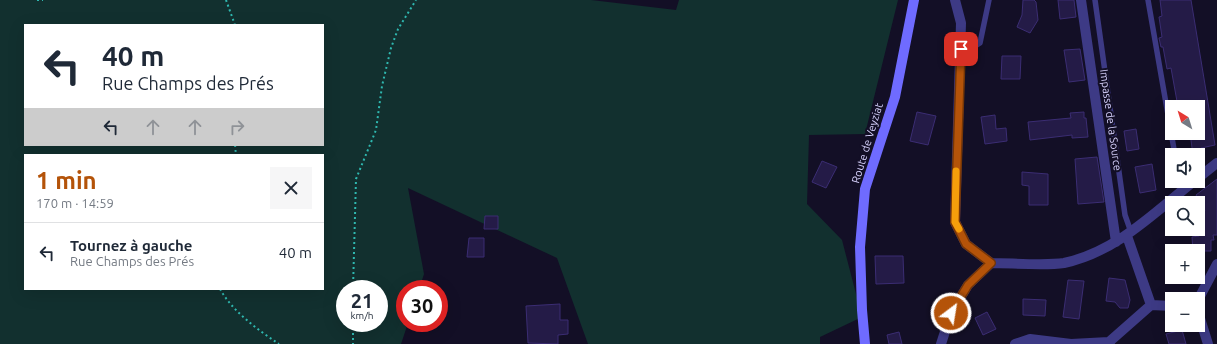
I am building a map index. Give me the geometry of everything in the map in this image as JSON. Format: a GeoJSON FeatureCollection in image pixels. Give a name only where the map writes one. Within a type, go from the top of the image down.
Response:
{"type":"FeatureCollection","features":[{"type":"Feature","properties":{"kind":"street","name":"Route de Veyziat"},"geometry":{"type":"LineString","coordinates":[[865,344],[862,310],[860,247],[865,189],[895,97],[914,0]]}},
{"type":"Feature","properties":{"kind":"street"},"geometry":{"type":"LineString","coordinates":[[954,0],[961,23],[955,222],[966,244],[991,263],[1063,263],[1090,256],[1129,234],[1179,188]]}},
{"type":"Feature","properties":{"kind":"street","name":"Impasse de la Source"},"geometry":{"type":"LineString","coordinates":[[1081,0],[1116,242]]}},
{"type":"Feature","properties":{"kind":"street"},"geometry":{"type":"LineString","coordinates":[[1205,172],[1217,163]]}},
{"type":"Feature","properties":{"kind":"street"},"geometry":{"type":"LineString","coordinates":[[1129,234],[1151,305]]}},
{"type":"Feature","properties":{"kind":"street"},"geometry":{"type":"LineString","coordinates":[[941,344],[951,313],[968,285],[991,263]]}},
{"type":"Feature","properties":{"kind":"street"},"geometry":{"type":"LineString","coordinates":[[1202,292],[1217,264]]}},
{"type":"Feature","properties":{"kind":"street"},"geometry":{"type":"LineString","coordinates":[[1015,344],[1030,339],[1071,344],[1110,343],[1151,305],[1165,306]]}},
{"type":"Feature","properties":{"kind":"street"},"geometry":{"type":"LineString","coordinates":[[1204,332],[1208,344]]}},
{"type":"Feature","properties":{"kind":"lane"},"geometry":{"type":"LineString","coordinates":[[961,49],[972,48],[980,43],[989,0]]}},
{"type":"Feature","properties":{"kind":"lane"},"geometry":{"type":"LineString","coordinates":[[1095,0],[1125,215],[1129,234]]}},
{"type":"Feature","properties":{"kind":"lane"},"geometry":{"type":"LineString","coordinates":[[1148,0],[1174,148]]}},
{"type":"Feature","properties":{"kind":"path"},"geometry":{"type":"LineString","coordinates":[[37,0],[43,0]]}},
{"type":"Feature","properties":{"kind":"path"},"geometry":{"type":"LineString","coordinates":[[226,0],[236,24]]}},
{"type":"Feature","properties":{"kind":"path"},"geometry":{"type":"LineString","coordinates":[[353,280],[356,179],[376,130],[382,86],[398,29],[416,0]]}},
{"type":"Feature","properties":{"kind":"path"},"geometry":{"type":"LineString","coordinates":[[220,290],[225,299],[263,333],[279,344]]}},
{"type":"Feature","properties":{"kind":"path"},"geometry":{"type":"LineString","coordinates":[[353,332],[354,344]]}},
{"type":"Feature","properties":{"kind":"green space"},"geometry":{"type":"Polygon","coordinates":[[[0,0],[591,0],[676,10],[679,0],[898,0],[865,134],[809,135],[807,204],[842,240],[862,317],[820,337],[820,344],[588,344],[557,258],[408,188],[424,274],[422,280],[396,280],[396,332],[405,332],[401,344],[0,344],[0,0]]]}},
{"type":"Feature","properties":{"kind":"building"},"geometry":{"type":"Polygon","coordinates":[[[1023,0],[1034,0],[1036,2],[1038,20],[1030,33],[1017,27],[1022,15],[1023,0]]]}},
{"type":"Feature","properties":{"kind":"building"},"geometry":{"type":"Polygon","coordinates":[[[1058,0],[1074,0],[1076,17],[1060,19],[1058,0]]]}},
{"type":"Feature","properties":{"kind":"building"},"geometry":{"type":"Polygon","coordinates":[[[1160,0],[1191,0],[1215,145],[1192,148],[1191,140],[1205,140],[1205,100],[1177,100],[1171,68],[1167,69],[1163,47],[1161,47],[1159,38],[1162,37],[1159,17],[1162,16],[1160,0]]]}},
{"type":"Feature","properties":{"kind":"building"},"geometry":{"type":"Polygon","coordinates":[[[1080,49],[1085,80],[1069,82],[1064,50],[1080,49]]]}},
{"type":"Feature","properties":{"kind":"building"},"geometry":{"type":"Polygon","coordinates":[[[1002,56],[1021,56],[1020,79],[1001,79],[1002,56]]]}},
{"type":"Feature","properties":{"kind":"building"},"geometry":{"type":"Polygon","coordinates":[[[917,112],[936,116],[928,145],[910,141],[917,112]]]}},
{"type":"Feature","properties":{"kind":"building"},"geometry":{"type":"Polygon","coordinates":[[[1084,112],[1088,137],[1072,138],[1072,135],[1030,140],[1028,122],[1071,118],[1070,113],[1084,112]]]}},
{"type":"Feature","properties":{"kind":"building"},"geometry":{"type":"Polygon","coordinates":[[[995,115],[996,129],[1006,128],[1007,141],[985,144],[981,117],[995,115]]]}},
{"type":"Feature","properties":{"kind":"building"},"geometry":{"type":"Polygon","coordinates":[[[1136,129],[1139,149],[1127,151],[1124,131],[1136,129]]]}},
{"type":"Feature","properties":{"kind":"building"},"geometry":{"type":"Polygon","coordinates":[[[1097,157],[1104,202],[1078,204],[1075,159],[1097,157]]]}},
{"type":"Feature","properties":{"kind":"building"},"geometry":{"type":"Polygon","coordinates":[[[822,161],[837,167],[826,188],[812,182],[822,161]]]}},
{"type":"Feature","properties":{"kind":"building"},"geometry":{"type":"Polygon","coordinates":[[[1152,164],[1156,190],[1140,193],[1135,167],[1152,164]]]}},
{"type":"Feature","properties":{"kind":"building"},"geometry":{"type":"Polygon","coordinates":[[[1022,172],[1048,174],[1048,205],[1029,205],[1029,186],[1022,185],[1022,172]]]}},
{"type":"Feature","properties":{"kind":"building"},"geometry":{"type":"Polygon","coordinates":[[[1217,179],[1217,235],[1213,235],[1214,240],[1211,240],[1211,251],[1205,251],[1205,244],[1192,244],[1192,237],[1205,236],[1205,196],[1196,195],[1217,179]]]}},
{"type":"Feature","properties":{"kind":"building"},"geometry":{"type":"Polygon","coordinates":[[[485,216],[498,216],[498,229],[484,229],[485,216]]]}},
{"type":"Feature","properties":{"kind":"building"},"geometry":{"type":"Polygon","coordinates":[[[469,238],[484,238],[484,257],[467,257],[469,238]]]}},
{"type":"Feature","properties":{"kind":"building"},"geometry":{"type":"Polygon","coordinates":[[[875,256],[903,256],[904,283],[876,284],[875,256]]]}},
{"type":"Feature","properties":{"kind":"building"},"geometry":{"type":"Polygon","coordinates":[[[1109,278],[1125,280],[1130,300],[1128,308],[1120,308],[1115,302],[1106,301],[1109,278]]]}},
{"type":"Feature","properties":{"kind":"building"},"geometry":{"type":"Polygon","coordinates":[[[1068,280],[1084,281],[1079,319],[1063,317],[1068,280]]]}},
{"type":"Feature","properties":{"kind":"building"},"geometry":{"type":"Polygon","coordinates":[[[1023,299],[1046,300],[1045,316],[1023,315],[1023,299]]]}},
{"type":"Feature","properties":{"kind":"building"},"geometry":{"type":"Polygon","coordinates":[[[560,304],[560,320],[568,320],[568,334],[558,335],[558,344],[528,343],[526,306],[560,304]]]}},
{"type":"Feature","properties":{"kind":"building"},"geometry":{"type":"Polygon","coordinates":[[[987,312],[996,329],[983,335],[975,318],[987,312]]]}},
{"type":"Feature","properties":{"kind":"building"},"geometry":{"type":"Polygon","coordinates":[[[899,332],[902,344],[889,344],[887,335],[899,332]]]}},
{"type":"Feature","properties":{"kind":"building"},"geometry":{"type":"Polygon","coordinates":[[[1183,332],[1186,344],[1169,344],[1166,334],[1183,332]]]}},
{"type":"Feature","properties":{"kind":"slow traffic"},"geometry":{"type":"LineString","coordinates":[[956,171],[955,222],[959,229]]}},
{"type":"Feature","properties":{"kind":"route"},"geometry":{"type":"LineString","coordinates":[[951,313],[968,285],[991,263],[966,244],[955,222],[957,124],[961,49]]}}]}
